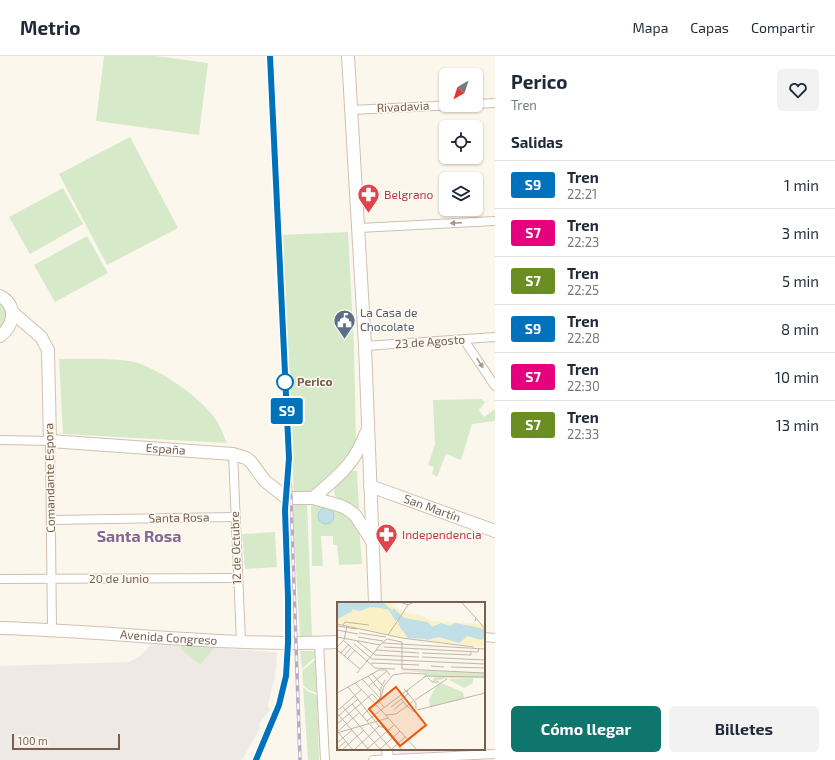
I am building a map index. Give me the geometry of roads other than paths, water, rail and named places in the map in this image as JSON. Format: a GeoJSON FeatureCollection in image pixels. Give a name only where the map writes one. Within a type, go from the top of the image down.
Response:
{"type":"FeatureCollection","features":[{"type":"Feature","properties":{"kind":"main road"},"geometry":{"type":"LineString","coordinates":[[348,56],[365,346],[375,602]]}},
{"type":"Feature","properties":{"kind":"main road","name":"Comandante Espora"},"geometry":{"type":"LineString","coordinates":[[0,296],[9,304],[12,312],[41,337],[48,350],[50,441]]}},
{"type":"Feature","properties":{"kind":"main road"},"geometry":{"type":"LineString","coordinates":[[3,334],[10,326],[12,312]]}},
{"type":"Feature","properties":{"kind":"main road"},"geometry":{"type":"LineString","coordinates":[[3,334],[17,330],[34,331]]}},
{"type":"Feature","properties":{"kind":"main road"},"geometry":{"type":"LineString","coordinates":[[368,428],[360,448],[333,484],[336,501],[355,515],[373,542]]}},
{"type":"Feature","properties":{"kind":"main road","name":"España"},"geometry":{"type":"LineString","coordinates":[[50,441],[233,454],[246,458],[251,462],[265,481],[284,496],[291,498],[313,498]]}},
{"type":"Feature","properties":{"kind":"main road"},"geometry":{"type":"LineString","coordinates":[[313,498],[340,475],[352,469],[365,473],[370,482]]}},
{"type":"Feature","properties":{"kind":"main road","name":"San Martín"},"geometry":{"type":"LineString","coordinates":[[370,482],[495,531]]}},
{"type":"Feature","properties":{"kind":"main road"},"geometry":{"type":"LineString","coordinates":[[313,498],[353,510],[363,507],[369,503],[371,499]]}},
{"type":"Feature","properties":{"kind":"main road","name":"Avenida Congreso"},"geometry":{"type":"LineString","coordinates":[[0,628],[241,642],[337,642]]}},
{"type":"Feature","properties":{"kind":"street"},"geometry":{"type":"LineString","coordinates":[[483,104],[495,103]]}},
{"type":"Feature","properties":{"kind":"street","name":"Rivadavia"},"geometry":{"type":"LineString","coordinates":[[350,110],[439,106]]}},
{"type":"Feature","properties":{"kind":"street"},"geometry":{"type":"LineString","coordinates":[[358,228],[495,221]]}},
{"type":"Feature","properties":{"kind":"street","name":"23 de Agosto"},"geometry":{"type":"LineString","coordinates":[[365,346],[495,337]]}},
{"type":"Feature","properties":{"kind":"street"},"geometry":{"type":"LineString","coordinates":[[464,340],[495,386]]}},
{"type":"Feature","properties":{"kind":"street","name":"España"},"geometry":{"type":"LineString","coordinates":[[0,440],[50,441]]}},
{"type":"Feature","properties":{"kind":"street","name":"Comandante Espora"},"geometry":{"type":"LineString","coordinates":[[50,441],[52,630]]}},
{"type":"Feature","properties":{"kind":"street","name":"12 de Octubre"},"geometry":{"type":"LineString","coordinates":[[233,454],[237,578],[241,642]]}},
{"type":"Feature","properties":{"kind":"street","name":"Santa Rosa"},"geometry":{"type":"LineString","coordinates":[[51,520],[236,517]]}},
{"type":"Feature","properties":{"kind":"street","name":"20 de Junio"},"geometry":{"type":"LineString","coordinates":[[0,579],[51,580],[237,578]]}},
{"type":"Feature","properties":{"kind":"street"},"geometry":{"type":"LineString","coordinates":[[485,637],[495,638]]}},
{"type":"Feature","properties":{"kind":"street"},"geometry":{"type":"LineString","coordinates":[[318,643],[325,760]]}},
{"type":"Feature","properties":{"kind":"street"},"geometry":{"type":"LineString","coordinates":[[373,760],[387,756],[495,754]]}},
{"type":"Feature","properties":{"kind":"water"},"geometry":{"type":"Polygon","coordinates":[[[326,508],[332,510],[334,516],[332,522],[326,524],[320,522],[318,516],[320,510],[326,508]]]}},
{"type":"Feature","properties":{"kind":"railway"},"geometry":{"type":"LineString","coordinates":[[270,56],[291,498],[300,760]]}},
{"type":"Feature","properties":{"kind":"railway"},"geometry":{"type":"LineString","coordinates":[[286,498],[285,510],[287,546]]}},
{"type":"Feature","properties":{"kind":"railway"},"geometry":{"type":"LineString","coordinates":[[256,760],[279,705],[286,676],[288,643],[287,566]]}},
{"type":"Feature","properties":{"kind":"train","name":"S9"},"geometry":{"type":"LineString","coordinates":[[256,760],[279,705],[286,676],[288,643],[288,568],[285,510],[289,458],[270,56]]}},
{"type":"Feature","properties":{"kind":"place","name":"Belgrano"},"geometry":{"type":"Point","coordinates":[369,214]}},
{"type":"Feature","properties":{"kind":"place","name":"La Casa de Chocolate"},"geometry":{"type":"Point","coordinates":[344,340]}},
{"type":"Feature","properties":{"kind":"place","name":"Perico"},"geometry":{"type":"Point","coordinates":[285,382]}},
{"type":"Feature","properties":{"kind":"place","name":"Independencia"},"geometry":{"type":"Point","coordinates":[387,554]}},
{"type":"Feature","properties":{"kind":"district","name":"Santa Rosa"},"geometry":{"type":"Point","coordinates":[139,536]}}]}
